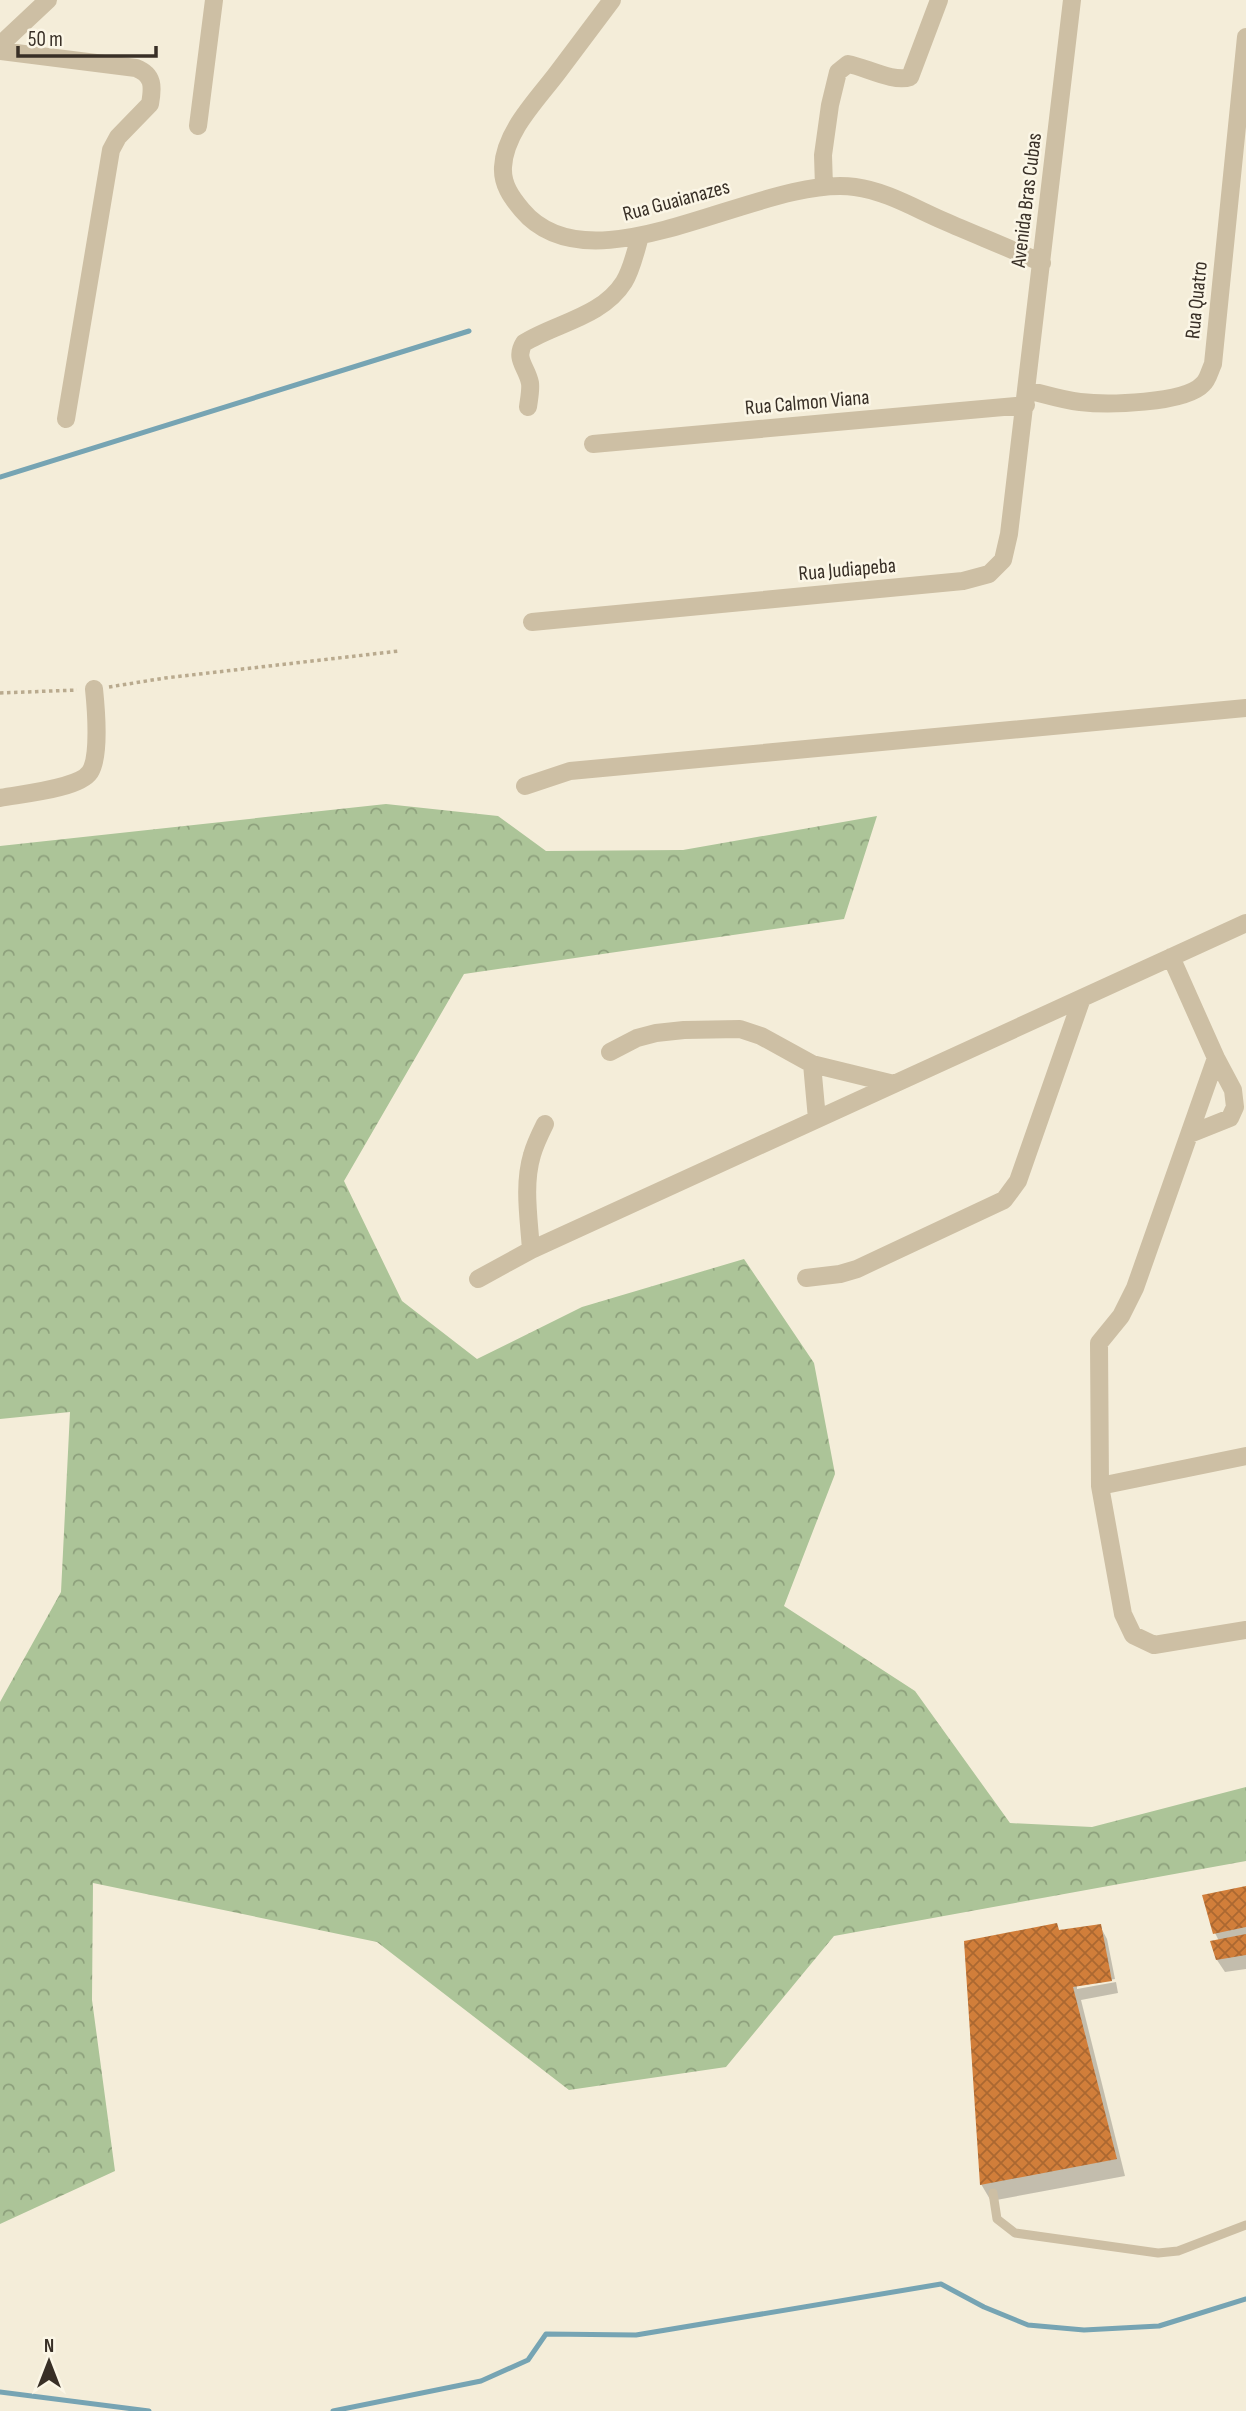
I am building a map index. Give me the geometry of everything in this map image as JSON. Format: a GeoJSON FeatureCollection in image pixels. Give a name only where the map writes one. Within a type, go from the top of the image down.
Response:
{"type":"FeatureCollection","features":[{"type":"Feature","properties":{"kind":"street"},"geometry":{"type":"LineString","coordinates":[[0,46],[48,0]]}},
{"type":"Feature","properties":{"kind":"street"},"geometry":{"type":"LineString","coordinates":[[198,126],[214,0]]}},
{"type":"Feature","properties":{"kind":"street","name":"Rua Guaianazes"},"geometry":{"type":"LineString","coordinates":[[612,0],[516,128],[505,153],[503,170],[506,186],[529,218],[548,232],[568,240],[587,241],[640,236],[761,200],[824,187],[855,187],[899,201],[1042,263]]}},
{"type":"Feature","properties":{"kind":"street"},"geometry":{"type":"LineString","coordinates":[[824,187],[825,131],[838,72],[848,64],[898,79],[910,77],[939,0]]}},
{"type":"Feature","properties":{"kind":"street","name":"Avenida Bras Cubas"},"geometry":{"type":"LineString","coordinates":[[1026,397],[1072,0]]}},
{"type":"Feature","properties":{"kind":"street","name":"Rua Quatro"},"geometry":{"type":"LineString","coordinates":[[1026,397],[1119,404],[1156,401],[1181,395],[1203,385],[1213,364],[1246,37]]}},
{"type":"Feature","properties":{"kind":"street"},"geometry":{"type":"LineString","coordinates":[[0,51],[128,66],[145,71],[152,80],[150,104],[118,137],[111,150],[66,419]]}},
{"type":"Feature","properties":{"kind":"street"},"geometry":{"type":"LineString","coordinates":[[527,407],[530,383],[519,357],[519,350],[524,343],[578,319],[612,296],[625,282],[640,236]]}},
{"type":"Feature","properties":{"kind":"street","name":"Rua Calmon Viana"},"geometry":{"type":"LineString","coordinates":[[593,444],[1026,397]]}},
{"type":"Feature","properties":{"kind":"street","name":"Rua Judiapeba"},"geometry":{"type":"LineString","coordinates":[[532,622],[963,581],[989,574],[1003,560],[1009,534],[1026,397]]}},
{"type":"Feature","properties":{"kind":"street"},"geometry":{"type":"LineString","coordinates":[[0,798],[64,785],[87,776],[92,770],[94,754],[94,690]]}},
{"type":"Feature","properties":{"kind":"street"},"geometry":{"type":"LineString","coordinates":[[525,786],[570,771],[1246,708]]}},
{"type":"Feature","properties":{"kind":"street"},"geometry":{"type":"LineString","coordinates":[[478,1279],[531,1250],[1246,923]]}},
{"type":"Feature","properties":{"kind":"street"},"geometry":{"type":"LineString","coordinates":[[1171,957],[1233,1090],[1234,1112],[1230,1118],[1189,1134]]}},
{"type":"Feature","properties":{"kind":"street"},"geometry":{"type":"LineString","coordinates":[[806,1278],[857,1269],[1004,1199],[1018,1181],[1082,998]]}},
{"type":"Feature","properties":{"kind":"street"},"geometry":{"type":"LineString","coordinates":[[610,1052],[637,1038],[656,1033],[740,1029],[761,1036],[812,1064],[894,1084]]}},
{"type":"Feature","properties":{"kind":"street"},"geometry":{"type":"LineString","coordinates":[[1216,1058],[1135,1288],[1121,1316],[1099,1343],[1100,1486],[1123,1614],[1133,1635],[1154,1645],[1246,1630]]}},
{"type":"Feature","properties":{"kind":"street"},"geometry":{"type":"LineString","coordinates":[[812,1064],[817,1119]]}},
{"type":"Feature","properties":{"kind":"street"},"geometry":{"type":"LineString","coordinates":[[531,1250],[527,1186],[529,1167],[532,1152],[545,1124]]}},
{"type":"Feature","properties":{"kind":"street"},"geometry":{"type":"LineString","coordinates":[[1100,1486],[1246,1456]]}},
{"type":"Feature","properties":{"kind":"lane"},"geometry":{"type":"LineString","coordinates":[[993,2193],[997,2219],[1015,2233],[1158,2253],[1178,2251],[1246,2225]]}},
{"type":"Feature","properties":{"kind":"path"},"geometry":{"type":"LineString","coordinates":[[0,693],[94,690],[165,678],[398,651]]}},
{"type":"Feature","properties":{"kind":"green space"},"geometry":{"type":"Polygon","coordinates":[[[386,804],[498,816],[546,851],[683,850],[877,816],[844,919],[464,974],[344,1181],[402,1301],[477,1359],[582,1307],[744,1259],[814,1363],[835,1474],[784,1606],[915,1691],[1010,1823],[1092,1827],[1246,1787],[1246,1861],[834,1936],[726,2067],[569,2090],[377,1942],[93,1883],[92,2000],[115,2171],[0,2224],[0,1702],[61,1592],[70,1412],[0,1419],[0,846],[386,804]]]}},
{"type":"Feature","properties":{"kind":"building"},"geometry":{"type":"Polygon","coordinates":[[[1246,1886],[1246,1927],[1213,1934],[1202,1895],[1246,1886]]]}},
{"type":"Feature","properties":{"kind":"building"},"geometry":{"type":"Polygon","coordinates":[[[1057,1923],[1059,1930],[1101,1924],[1112,1981],[1073,1987],[1117,2159],[980,2185],[964,1941],[1057,1923]]]}},
{"type":"Feature","properties":{"kind":"building"},"geometry":{"type":"Polygon","coordinates":[[[1246,1934],[1246,1955],[1216,1960],[1210,1941],[1246,1934]]]}},
{"type":"Feature","properties":{"kind":"waterway"},"geometry":{"type":"LineString","coordinates":[[0,477],[469,331]]}},
{"type":"Feature","properties":{"kind":"waterway"},"geometry":{"type":"LineString","coordinates":[[333,2411],[481,2381],[528,2360],[546,2334],[636,2335],[941,2284],[984,2307],[1028,2325],[1084,2330],[1159,2326],[1246,2299]]}},
{"type":"Feature","properties":{"kind":"waterway"},"geometry":{"type":"LineString","coordinates":[[0,2392],[149,2411]]}}]}
